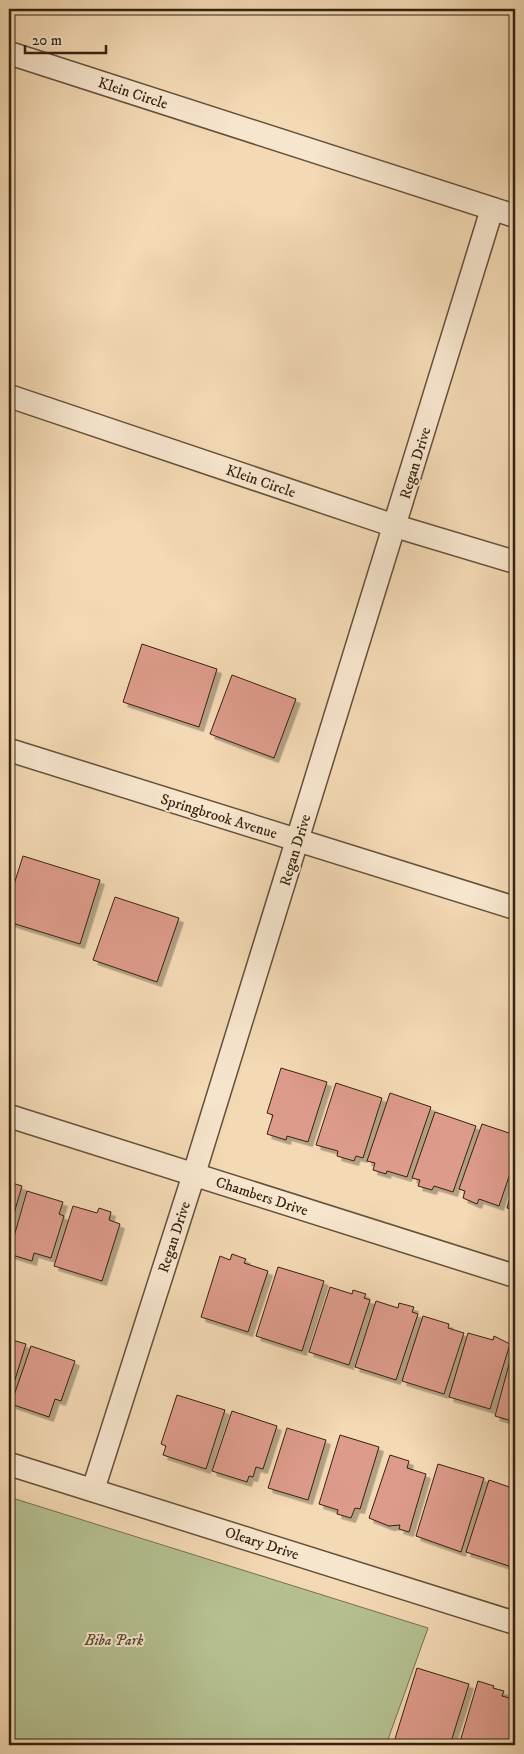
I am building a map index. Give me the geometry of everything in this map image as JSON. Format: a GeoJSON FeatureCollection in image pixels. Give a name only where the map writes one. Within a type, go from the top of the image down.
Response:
{"type":"FeatureCollection","features":[{"type":"Feature","properties":{"kind":"street","name":"Klein Circle"},"geometry":{"type":"LineString","coordinates":[[9,54],[515,216]]}},
{"type":"Feature","properties":{"kind":"street","name":"Regan Drive"},"geometry":{"type":"LineString","coordinates":[[93,1490],[194,1174],[396,526],[492,209]]}},
{"type":"Feature","properties":{"kind":"street","name":"Klein Circle"},"geometry":{"type":"LineString","coordinates":[[9,396],[396,526],[515,562]]}},
{"type":"Feature","properties":{"kind":"street","name":"Springbrook Avenue"},"geometry":{"type":"LineString","coordinates":[[9,750],[515,908]]}},
{"type":"Feature","properties":{"kind":"street","name":"Chambers Drive"},"geometry":{"type":"LineString","coordinates":[[9,1116],[515,1276]]}},
{"type":"Feature","properties":{"kind":"street","name":"Oleary Drive"},"geometry":{"type":"LineString","coordinates":[[9,1464],[515,1623]]}},
{"type":"Feature","properties":{"kind":"green space","name":"Biba Park"},"geometry":{"type":"Polygon","coordinates":[[[9,1497],[428,1628],[386,1745],[9,1745],[9,1497]]]}},
{"type":"Feature","properties":{"kind":"building"},"geometry":{"type":"Polygon","coordinates":[[[142,644],[217,669],[199,727],[123,702],[142,644]]]}},
{"type":"Feature","properties":{"kind":"building"},"geometry":{"type":"Polygon","coordinates":[[[232,675],[296,699],[274,758],[210,734],[232,675]]]}},
{"type":"Feature","properties":{"kind":"building"},"geometry":{"type":"Polygon","coordinates":[[[23,856],[100,880],[80,944],[9,922],[9,900],[23,856]]]}},
{"type":"Feature","properties":{"kind":"building"},"geometry":{"type":"Polygon","coordinates":[[[115,897],[179,918],[157,982],[93,960],[115,897]]]}},
{"type":"Feature","properties":{"kind":"building"},"geometry":{"type":"Polygon","coordinates":[[[281,1068],[327,1082],[308,1142],[287,1136],[286,1140],[267,1134],[273,1115],[267,1113],[281,1068]]]}},
{"type":"Feature","properties":{"kind":"building"},"geometry":{"type":"Polygon","coordinates":[[[336,1083],[382,1098],[363,1158],[356,1156],[354,1161],[337,1156],[338,1151],[316,1145],[336,1083]]]}},
{"type":"Feature","properties":{"kind":"building"},"geometry":{"type":"Polygon","coordinates":[[[390,1093],[431,1107],[407,1177],[387,1171],[386,1174],[373,1170],[375,1163],[367,1161],[390,1093]]]}},
{"type":"Feature","properties":{"kind":"building"},"geometry":{"type":"Polygon","coordinates":[[[435,1112],[476,1126],[453,1192],[434,1186],[432,1190],[418,1186],[420,1180],[412,1178],[435,1112]]]}},
{"type":"Feature","properties":{"kind":"building"},"geometry":{"type":"Polygon","coordinates":[[[482,1124],[515,1135],[515,1159],[499,1206],[479,1199],[477,1204],[463,1198],[465,1191],[459,1189],[482,1124]]]}},
{"type":"Feature","properties":{"kind":"building"},"geometry":{"type":"Polygon","coordinates":[[[515,1179],[515,1215],[510,1213],[511,1209],[507,1208],[515,1179]]]}},
{"type":"Feature","properties":{"kind":"building"},"geometry":{"type":"Polygon","coordinates":[[[9,1182],[22,1186],[9,1231],[9,1182]]]}},
{"type":"Feature","properties":{"kind":"building"},"geometry":{"type":"Polygon","coordinates":[[[27,1191],[63,1202],[59,1214],[64,1216],[51,1258],[34,1253],[32,1261],[9,1254],[27,1191]]]}},
{"type":"Feature","properties":{"kind":"building"},"geometry":{"type":"Polygon","coordinates":[[[73,1206],[97,1213],[99,1208],[111,1212],[109,1220],[120,1224],[102,1281],[54,1266],[73,1206]]]}},
{"type":"Feature","properties":{"kind":"building"},"geometry":{"type":"Polygon","coordinates":[[[232,1254],[246,1259],[244,1263],[268,1271],[248,1332],[201,1317],[220,1256],[230,1260],[232,1254]]]}},
{"type":"Feature","properties":{"kind":"building"},"geometry":{"type":"Polygon","coordinates":[[[278,1267],[324,1281],[302,1351],[256,1336],[278,1267]]]}},
{"type":"Feature","properties":{"kind":"building"},"geometry":{"type":"Polygon","coordinates":[[[330,1287],[352,1294],[353,1290],[366,1294],[364,1298],[370,1300],[349,1365],[309,1352],[330,1287]]]}},
{"type":"Feature","properties":{"kind":"building"},"geometry":{"type":"Polygon","coordinates":[[[376,1301],[398,1308],[399,1303],[414,1307],[412,1312],[418,1314],[396,1380],[355,1367],[376,1301]]]}},
{"type":"Feature","properties":{"kind":"building"},"geometry":{"type":"Polygon","coordinates":[[[423,1316],[449,1324],[448,1328],[464,1333],[444,1394],[402,1381],[423,1316]]]}},
{"type":"Feature","properties":{"kind":"building"},"geometry":{"type":"Polygon","coordinates":[[[468,1333],[493,1340],[494,1336],[510,1344],[490,1409],[449,1397],[468,1333]]]}},
{"type":"Feature","properties":{"kind":"building"},"geometry":{"type":"Polygon","coordinates":[[[9,1339],[26,1344],[9,1399],[9,1339]]]}},
{"type":"Feature","properties":{"kind":"building"},"geometry":{"type":"Polygon","coordinates":[[[31,1346],[75,1361],[61,1401],[55,1399],[49,1417],[11,1404],[31,1346]]]}},
{"type":"Feature","properties":{"kind":"building"},"geometry":{"type":"Polygon","coordinates":[[[515,1346],[515,1422],[495,1416],[515,1346]]]}},
{"type":"Feature","properties":{"kind":"building"},"geometry":{"type":"Polygon","coordinates":[[[177,1395],[225,1410],[206,1469],[163,1455],[166,1446],[161,1444],[177,1395]]]}},
{"type":"Feature","properties":{"kind":"building"},"geometry":{"type":"Polygon","coordinates":[[[232,1411],[277,1426],[263,1469],[256,1467],[253,1477],[249,1476],[247,1482],[212,1471],[232,1411]]]}},
{"type":"Feature","properties":{"kind":"building"},"geometry":{"type":"Polygon","coordinates":[[[287,1428],[326,1440],[308,1500],[268,1488],[287,1428]]]}},
{"type":"Feature","properties":{"kind":"building"},"geometry":{"type":"Polygon","coordinates":[[[340,1435],[379,1447],[360,1509],[355,1508],[351,1518],[337,1514],[338,1510],[319,1504],[340,1435]]]}},
{"type":"Feature","properties":{"kind":"building"},"geometry":{"type":"Polygon","coordinates":[[[390,1455],[409,1461],[407,1468],[426,1474],[409,1532],[399,1529],[400,1525],[389,1526],[369,1518],[390,1455]]]}},
{"type":"Feature","properties":{"kind":"building"},"geometry":{"type":"Polygon","coordinates":[[[438,1464],[484,1478],[461,1552],[416,1536],[438,1464]]]}},
{"type":"Feature","properties":{"kind":"building"},"geometry":{"type":"Polygon","coordinates":[[[489,1480],[515,1489],[515,1548],[509,1566],[466,1552],[489,1480]]]}},
{"type":"Feature","properties":{"kind":"building"},"geometry":{"type":"Polygon","coordinates":[[[417,1668],[469,1684],[450,1745],[405,1745],[394,1742],[417,1668]]]}},
{"type":"Feature","properties":{"kind":"building"},"geometry":{"type":"Polygon","coordinates":[[[478,1681],[504,1691],[502,1696],[513,1699],[512,1703],[515,1704],[514,1745],[459,1745],[478,1681]]]}}]}
